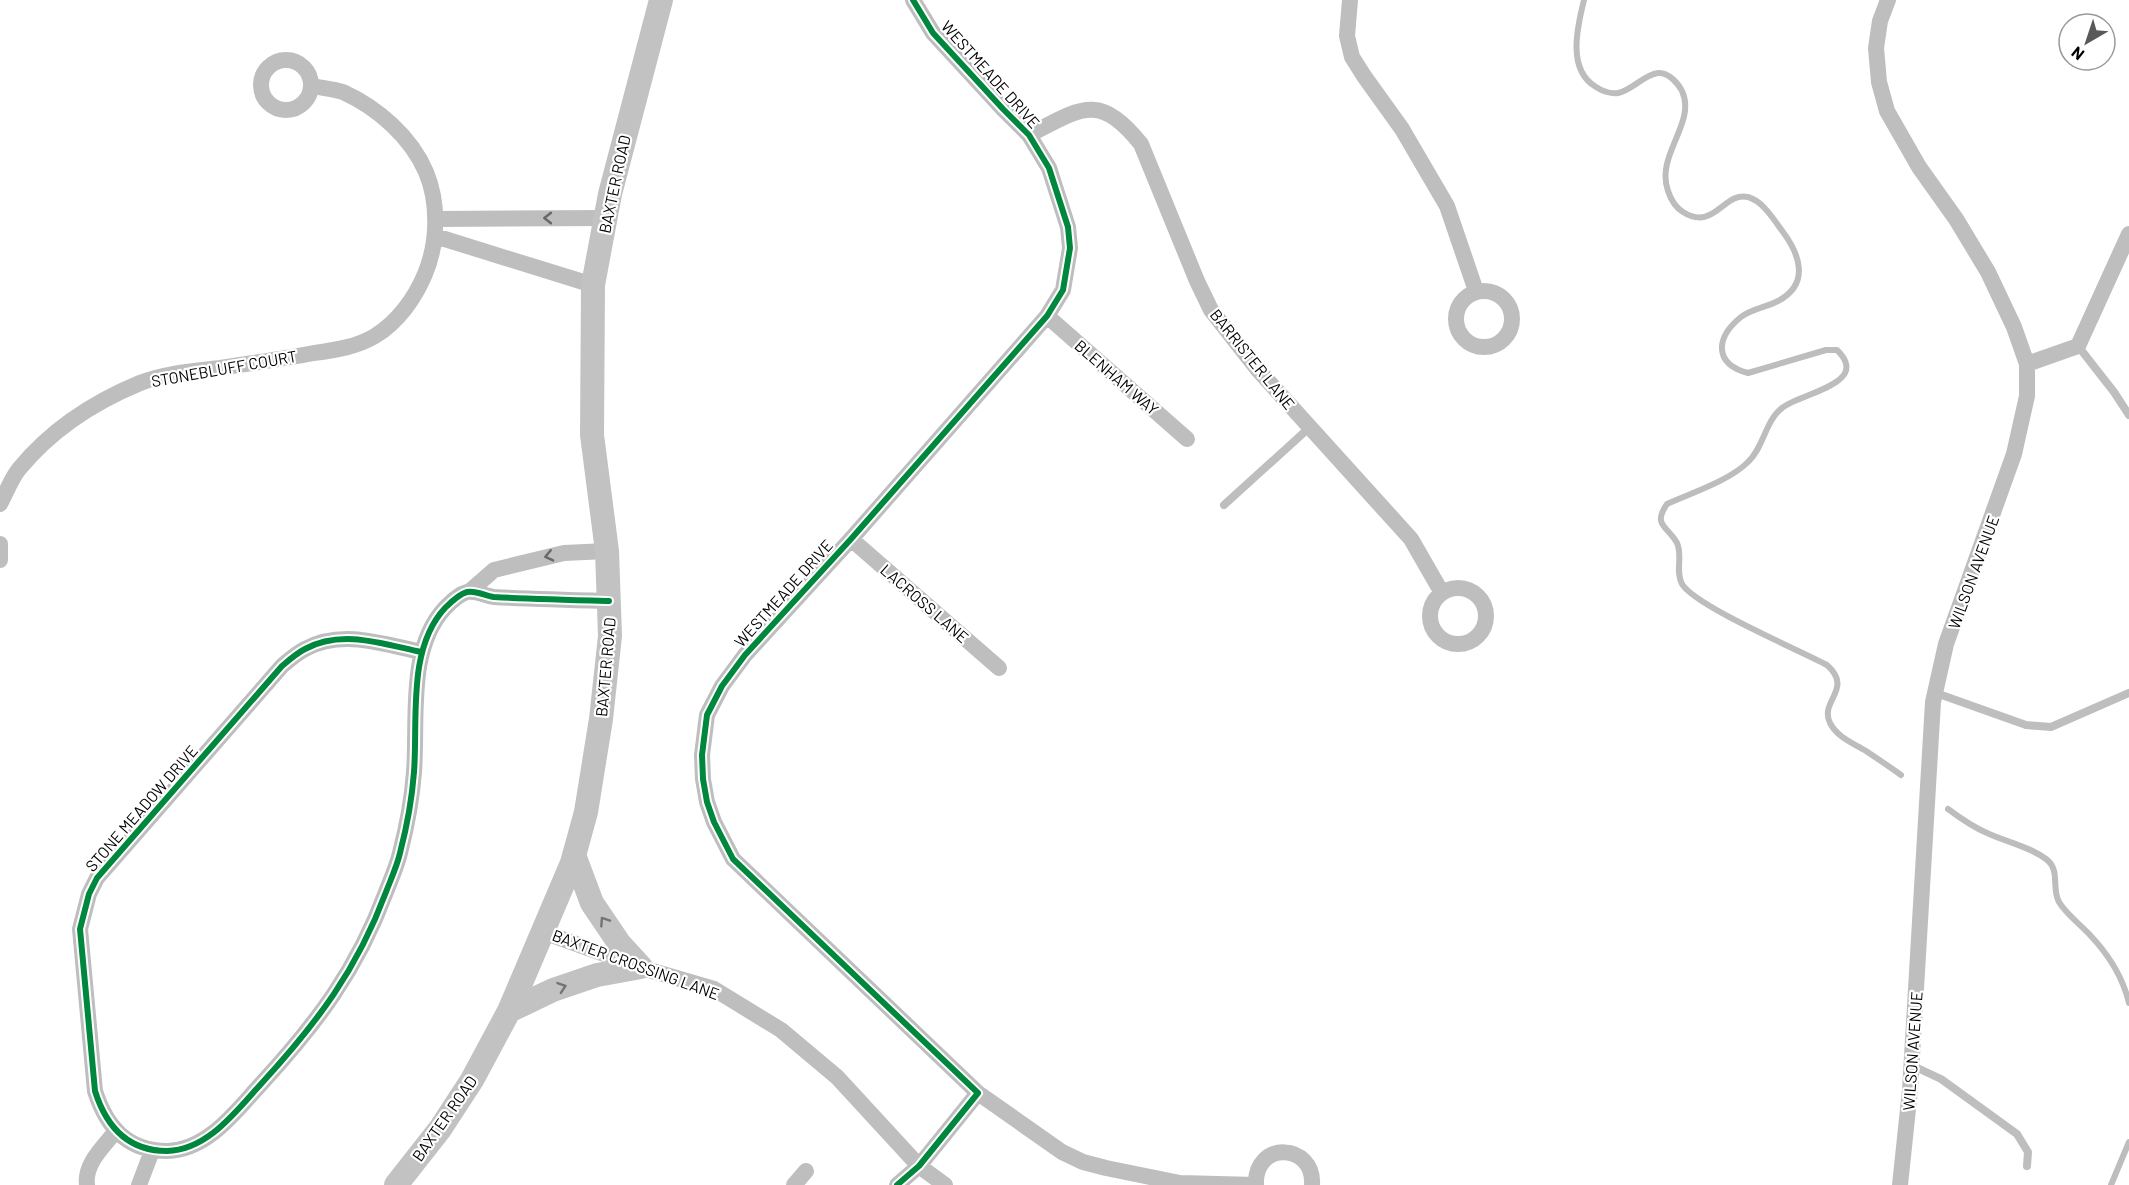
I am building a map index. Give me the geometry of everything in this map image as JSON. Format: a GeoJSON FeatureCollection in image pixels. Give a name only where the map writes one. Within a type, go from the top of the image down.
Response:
{"type":"FeatureCollection","features":[{"type":"Feature","properties":{"kind":"main road","name":"BAXTER ROAD"},"geometry":{"type":"LineString","coordinates":[[396,1185],[440,1129],[472,1080],[509,1011],[574,855],[586,812],[601,719],[610,636],[607,551],[592,435],[593,285],[622,142],[661,0]]}},
{"type":"Feature","properties":{"kind":"main road"},"geometry":{"type":"LineString","coordinates":[[574,855],[592,903],[619,943],[641,967]]}},
{"type":"Feature","properties":{"kind":"main road"},"geometry":{"type":"LineString","coordinates":[[509,1011],[553,990],[597,975],[641,967]]}},
{"type":"Feature","properties":{"kind":"street","name":"WESTMEADE DRIVE"},"geometry":{"type":"LineString","coordinates":[[914,0],[933,33],[1029,135],[1049,168],[1068,227],[1070,248],[1063,290],[1047,316],[851,539],[745,655],[722,686],[707,715],[703,745],[703,779],[707,802],[714,822],[733,859],[978,1093],[1062,1152],[1083,1162],[1180,1183],[1256,1185]]}},
{"type":"Feature","properties":{"kind":"street"},"geometry":{"type":"LineString","coordinates":[[1350,0],[1347,36],[1352,57],[1402,129],[1448,206],[1476,291]]}},
{"type":"Feature","properties":{"kind":"street","name":"WILSON AVENUE"},"geometry":{"type":"LineString","coordinates":[[1888,0],[1880,21],[1876,48],[1879,82],[1887,111],[1919,167],[1956,219],[1988,272],[2014,327],[2027,364],[2026,396],[2014,454],[1946,644],[1936,693],[1926,805],[1911,1065],[1900,1185]]}},
{"type":"Feature","properties":{"kind":"street","name":"STONEBLUFF COURT"},"geometry":{"type":"LineString","coordinates":[[0,504],[18,470],[46,440],[104,399],[142,382],[189,372],[349,347],[374,337],[395,320],[418,290],[430,263],[435,228],[431,185],[419,156],[399,131],[374,111],[342,92],[312,86]]}},
{"type":"Feature","properties":{"kind":"street","name":"BARRISTER LANE"},"geometry":{"type":"LineString","coordinates":[[1029,135],[1071,114],[1094,109],[1112,115],[1128,128],[1141,144],[1211,310],[1259,371],[1411,539],[1442,593]]}},
{"type":"Feature","properties":{"kind":"street"},"geometry":{"type":"LineString","coordinates":[[435,228],[606,218]]}},
{"type":"Feature","properties":{"kind":"street"},"geometry":{"type":"LineString","coordinates":[[435,228],[593,285]]}},
{"type":"Feature","properties":{"kind":"street"},"geometry":{"type":"LineString","coordinates":[[2027,364],[2078,346],[2129,234]]}},
{"type":"Feature","properties":{"kind":"street","name":"BLENHAM WAY"},"geometry":{"type":"LineString","coordinates":[[1047,316],[1187,439]]}},
{"type":"Feature","properties":{"kind":"street","name":"LACROSS LANE"},"geometry":{"type":"LineString","coordinates":[[851,539],[999,668]]}},
{"type":"Feature","properties":{"kind":"street"},"geometry":{"type":"LineString","coordinates":[[0,544],[2,548],[0,560]]}},
{"type":"Feature","properties":{"kind":"street","name":"STONE MEADOW DRIVE"},"geometry":{"type":"LineString","coordinates":[[421,652],[359,639],[339,639],[304,649],[282,666],[97,878],[89,894],[80,929],[95,1091],[101,1111],[116,1131],[132,1143],[152,1150],[171,1151],[195,1145],[217,1130],[296,1046],[325,1009],[351,969],[373,928],[400,856],[409,814],[414,771],[421,652],[434,621],[460,594],[470,591],[494,570],[564,553],[607,551]]}},
{"type":"Feature","properties":{"kind":"street"},"geometry":{"type":"LineString","coordinates":[[470,591],[492,597],[609,601]]}},
{"type":"Feature","properties":{"kind":"street","name":"BAXTER CROSSING LANE"},"geometry":{"type":"LineString","coordinates":[[543,932],[641,967],[714,989],[781,1030],[837,1077],[920,1166],[945,1185]]}},
{"type":"Feature","properties":{"kind":"street"},"geometry":{"type":"LineString","coordinates":[[897,1185],[920,1166],[978,1093]]}},
{"type":"Feature","properties":{"kind":"street"},"geometry":{"type":"LineString","coordinates":[[87,1185],[88,1170],[116,1131]]}},
{"type":"Feature","properties":{"kind":"street"},"geometry":{"type":"LineString","coordinates":[[139,1185],[152,1150]]}},
{"type":"Feature","properties":{"kind":"street"},"geometry":{"type":"LineString","coordinates":[[1256,1185],[1255,1176],[1263,1160],[1271,1154],[1289,1152],[1305,1161],[1312,1177],[1312,1185]]}},
{"type":"Feature","properties":{"kind":"street"},"geometry":{"type":"LineString","coordinates":[[794,1185],[806,1171]]}},
{"type":"Feature","properties":{"kind":"lane"},"geometry":{"type":"LineString","coordinates":[[2078,346],[2129,415]]}},
{"type":"Feature","properties":{"kind":"lane"},"geometry":{"type":"LineString","coordinates":[[1224,505],[1310,427]]}},
{"type":"Feature","properties":{"kind":"lane"},"geometry":{"type":"LineString","coordinates":[[1936,693],[2026,725],[2051,727],[2129,693]]}},
{"type":"Feature","properties":{"kind":"lane"},"geometry":{"type":"LineString","coordinates":[[1911,1065],[1941,1079],[2017,1134],[2028,1152],[2027,1166]]}},
{"type":"Feature","properties":{"kind":"waterway"},"geometry":{"type":"LineString","coordinates":[[1584,0],[1576,48],[1581,70],[1587,80],[1601,90],[1618,93],[1653,74],[1662,73],[1672,79],[1682,91],[1685,103],[1684,115],[1667,165],[1665,178],[1669,194],[1676,206],[1694,217],[1703,217],[1732,200],[1748,197],[1759,202],[1768,212],[1794,250],[1799,269],[1795,286],[1778,301],[1745,314],[1732,325],[1723,342],[1724,357],[1737,369],[1748,373],[1826,350],[1837,350],[1845,362],[1846,371],[1840,379],[1776,413],[1758,449],[1740,469],[1720,481],[1667,504],[1661,522],[1679,548],[1679,574],[1682,584],[1706,604],[1827,665],[1837,681],[1828,715],[1833,728],[1846,740],[1901,775]]}},
{"type":"Feature","properties":{"kind":"waterway"},"geometry":{"type":"LineString","coordinates":[[1948,809],[1977,828],[2032,851],[2051,863],[2059,902],[2109,958],[2123,984],[2129,1003]]}},
{"type":"Feature","properties":{"kind":"waterway"},"geometry":{"type":"LineString","coordinates":[[2111,1185],[2129,1142]]}},
{"type":"Feature","properties":{"kind":"cycle path"},"geometry":{"type":"LineString","coordinates":[[897,1185],[919,1166],[978,1093],[733,859],[714,822],[707,802],[702,755],[707,715],[722,686],[745,655],[851,539],[1047,316],[1063,290],[1070,248],[1068,227],[1049,168],[1029,135],[933,33],[913,0]]}},
{"type":"Feature","properties":{"kind":"cycle path"},"geometry":{"type":"LineString","coordinates":[[421,652],[377,642],[348,639],[319,643],[296,655],[282,666],[97,878],[89,894],[80,929],[95,1091],[112,1125],[120,1134],[140,1147],[167,1151],[182,1149],[195,1144],[220,1127],[300,1039],[318,1017],[348,971],[375,920],[399,858],[411,802],[420,664],[425,643],[433,625],[445,608],[458,596],[470,592],[494,597],[609,601]]}}]}
